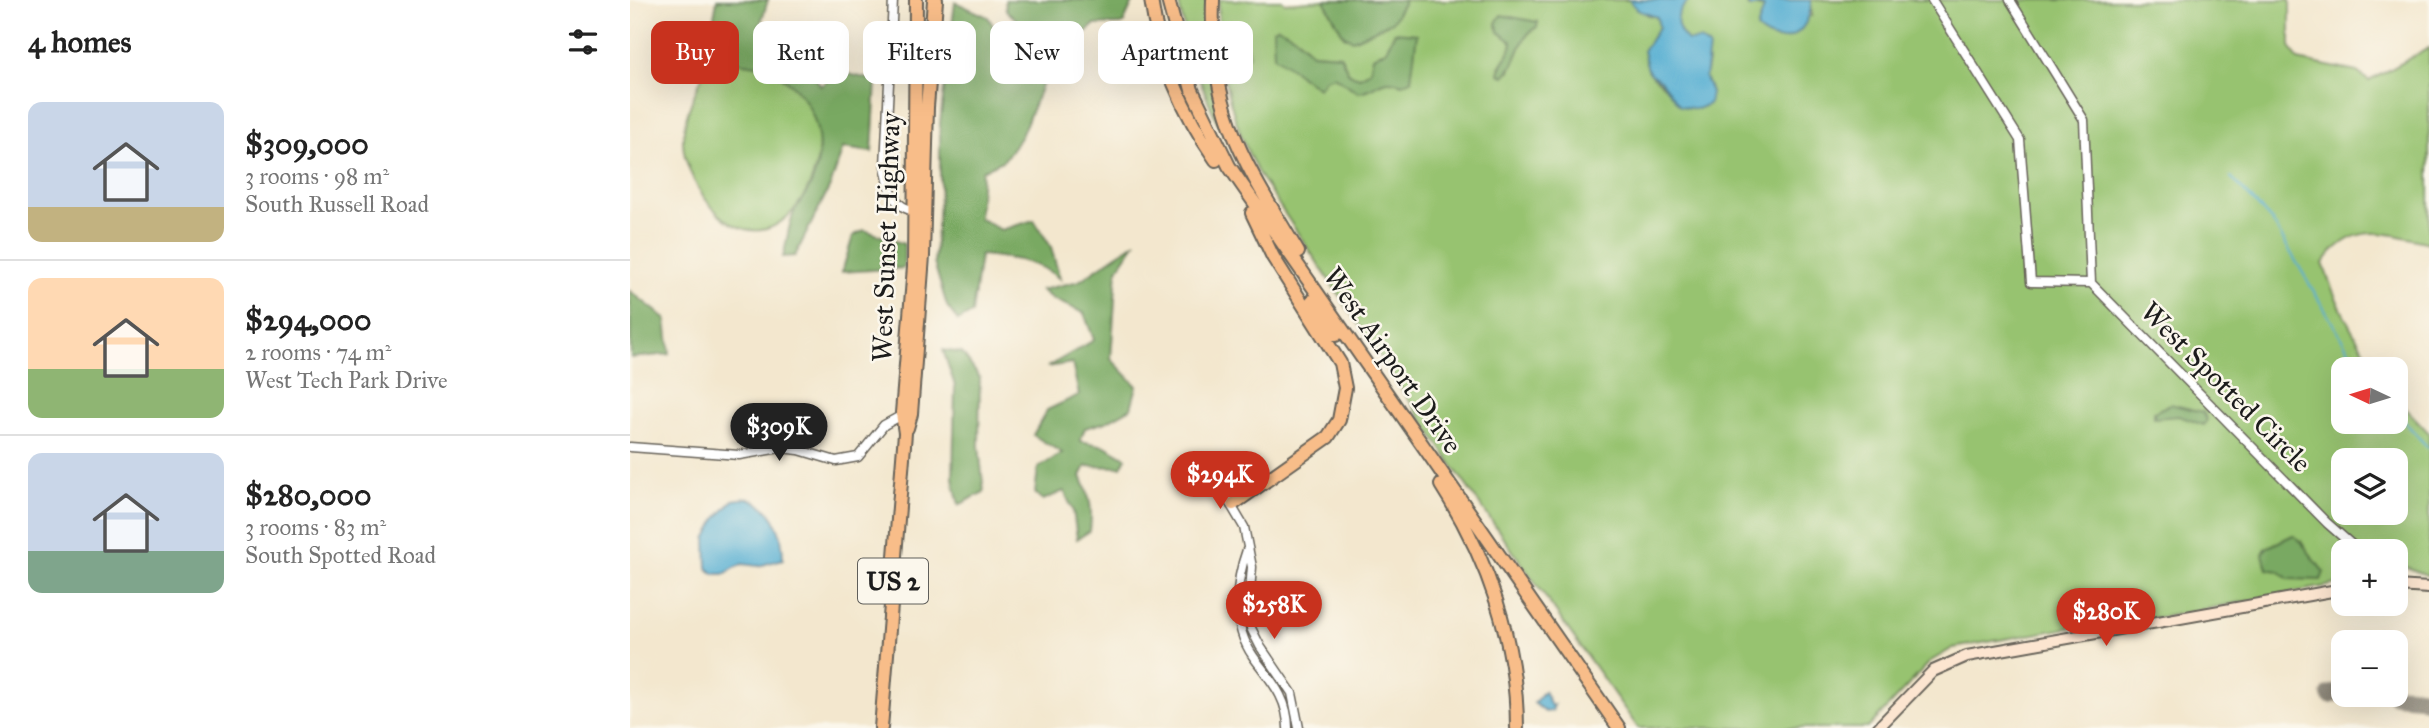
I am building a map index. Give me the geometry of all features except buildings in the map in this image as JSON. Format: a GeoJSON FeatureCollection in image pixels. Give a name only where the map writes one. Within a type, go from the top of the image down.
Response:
{"type":"FeatureCollection","features":[{"type":"Feature","properties":{"kind":"highway","name":"US 2"},"geometry":{"type":"LineString","coordinates":[[935,21],[937,0]]}},
{"type":"Feature","properties":{"kind":"main road","name":"West Sunset Highway"},"geometry":{"type":"LineString","coordinates":[[916,0],[920,211]]}},
{"type":"Feature","properties":{"kind":"main road"},"geometry":{"type":"LineString","coordinates":[[1151,0],[1171,74],[1200,137],[1216,160]]}},
{"type":"Feature","properties":{"kind":"main road","name":"West Airport Drive"},"geometry":{"type":"LineString","coordinates":[[1159,0],[1178,75],[1216,160],[1442,486],[1471,537],[1492,586],[1505,630],[1516,694],[1517,728]]}},
{"type":"Feature","properties":{"kind":"main road","name":"West Airport Drive"},"geometry":{"type":"LineString","coordinates":[[1168,0],[1184,67],[1216,143],[1619,728]]}},
{"type":"Feature","properties":{"kind":"main road"},"geometry":{"type":"LineString","coordinates":[[1213,0],[1215,74],[1231,130],[1249,171],[1338,323]]}},
{"type":"Feature","properties":{"kind":"main road","name":"West Sunset Highway"},"geometry":{"type":"LineString","coordinates":[[881,728],[907,414],[929,84]]}},
{"type":"Feature","properties":{"kind":"main road"},"geometry":{"type":"LineString","coordinates":[[1233,504],[1328,437],[1339,421],[1345,388],[1339,363],[1273,257],[1252,213]]}},
{"type":"Feature","properties":{"kind":"main road"},"geometry":{"type":"LineString","coordinates":[[2408,585],[2429,588]]}},
{"type":"Feature","properties":{"kind":"main road"},"geometry":{"type":"LineString","coordinates":[[1878,728],[1933,671],[1968,656],[2331,591]]}},
{"type":"Feature","properties":{"kind":"street"},"geometry":{"type":"LineString","coordinates":[[893,0],[885,166],[896,203],[920,211]]}},
{"type":"Feature","properties":{"kind":"street"},"geometry":{"type":"LineString","coordinates":[[1932,0],[2020,140],[2031,282],[2091,283],[2084,120],[2010,0]]}},
{"type":"Feature","properties":{"kind":"street","name":"West Spotted Circle"},"geometry":{"type":"LineString","coordinates":[[2091,283],[2344,539]]}},
{"type":"Feature","properties":{"kind":"street"},"geometry":{"type":"LineString","coordinates":[[630,447],[739,454],[780,448],[799,450],[836,461],[858,457],[884,425],[907,414]]}},
{"type":"Feature","properties":{"kind":"street"},"geometry":{"type":"LineString","coordinates":[[1209,468],[1233,504],[1244,527],[1252,567],[1249,603],[1251,628],[1260,646],[1283,677],[1294,700],[1299,728]]}},
{"type":"Feature","properties":{"kind":"street"},"geometry":{"type":"LineString","coordinates":[[1247,550],[1241,565],[1238,603],[1241,630],[1247,645],[1284,703],[1288,728]]}},
{"type":"Feature","properties":{"kind":"street"},"geometry":{"type":"LineString","coordinates":[[1241,630],[1251,628]]}},
{"type":"Feature","properties":{"kind":"street"},"geometry":{"type":"LineString","coordinates":[[1284,703],[1294,700]]}},
{"type":"Feature","properties":{"kind":"green space"},"geometry":{"type":"Polygon","coordinates":[[[717,0],[768,0],[762,21],[753,21],[753,65],[739,63],[739,21],[713,21],[717,0]]]}},
{"type":"Feature","properties":{"kind":"green space"},"geometry":{"type":"Polygon","coordinates":[[[1005,0],[1134,0],[1124,21],[1098,21],[1098,25],[1084,34],[1084,21],[1018,21],[1006,10],[1005,0]]]}},
{"type":"Feature","properties":{"kind":"green space"},"geometry":{"type":"Polygon","coordinates":[[[1178,0],[1207,0],[1207,21],[1183,21],[1178,0]]]}},
{"type":"Feature","properties":{"kind":"green space"},"geometry":{"type":"Polygon","coordinates":[[[1219,0],[1282,0],[1285,3],[1324,0],[1344,36],[1392,22],[1405,0],[1629,0],[1648,15],[1657,17],[1659,27],[1643,51],[1649,73],[1671,92],[1711,92],[1705,78],[1708,61],[1679,32],[1676,19],[1681,8],[1690,0],[1745,0],[1748,7],[1764,7],[1764,12],[1812,16],[1811,0],[2290,0],[2290,46],[2298,60],[2357,72],[2369,81],[2429,48],[2429,243],[2384,234],[2358,235],[2346,240],[2323,263],[2346,318],[2369,357],[2331,357],[2331,434],[2408,434],[2408,411],[2429,433],[2429,576],[2408,568],[2408,539],[2331,539],[2331,585],[2163,617],[2074,627],[1953,648],[1931,661],[1868,728],[1638,728],[1459,475],[1259,175],[1240,133],[1226,84],[1253,84],[1253,21],[1219,21],[1219,0]],[[1537,22],[1512,42],[1511,51],[1500,67],[1510,71],[1526,33],[1536,27],[1537,22]],[[1395,32],[1386,50],[1373,57],[1370,71],[1360,77],[1349,74],[1340,55],[1312,53],[1296,37],[1295,68],[1302,78],[1334,76],[1358,92],[1369,89],[1388,79],[1395,32]],[[2301,541],[2279,571],[2288,579],[2323,572],[2301,541]]]}},
{"type":"Feature","properties":{"kind":"green space"},"geometry":{"type":"Polygon","coordinates":[[[1324,0],[1405,0],[1392,22],[1353,40],[1344,36],[1324,0]]]}},
{"type":"Feature","properties":{"kind":"green space"},"geometry":{"type":"Polygon","coordinates":[[[955,2],[988,17],[990,21],[990,84],[1043,84],[1021,136],[1004,160],[982,171],[979,218],[1001,230],[1034,220],[1051,247],[1060,279],[1032,264],[980,255],[972,313],[958,321],[947,306],[934,263],[940,193],[940,123],[945,84],[976,84],[976,21],[953,21],[955,2]]]}},
{"type":"Feature","properties":{"kind":"green space"},"geometry":{"type":"Polygon","coordinates":[[[1501,15],[1538,22],[1537,27],[1526,37],[1504,76],[1499,74],[1512,42],[1499,32],[1496,23],[1501,15]]]}},
{"type":"Feature","properties":{"kind":"green space"},"geometry":{"type":"Polygon","coordinates":[[[1278,27],[1296,37],[1312,53],[1340,55],[1349,74],[1360,77],[1370,71],[1373,57],[1386,50],[1395,32],[1417,34],[1411,80],[1402,84],[1384,82],[1358,92],[1334,76],[1325,79],[1319,88],[1274,56],[1273,29],[1278,27]]]}},
{"type":"Feature","properties":{"kind":"green space"},"geometry":{"type":"Polygon","coordinates":[[[739,62],[753,63],[753,84],[792,84],[802,92],[815,115],[818,132],[819,150],[815,169],[800,203],[774,226],[757,230],[740,228],[711,206],[690,172],[683,139],[688,113],[699,84],[739,84],[739,62]]]}},
{"type":"Feature","properties":{"kind":"green space"},"geometry":{"type":"Polygon","coordinates":[[[849,74],[863,78],[863,84],[876,84],[872,152],[843,148],[831,184],[795,256],[783,257],[793,215],[810,186],[818,155],[817,129],[808,105],[791,84],[849,84],[849,74]]]}},
{"type":"Feature","properties":{"kind":"green space"},"geometry":{"type":"Polygon","coordinates":[[[1201,84],[1213,84],[1222,127],[1217,122],[1201,84]]]}},
{"type":"Feature","properties":{"kind":"green space"},"geometry":{"type":"Polygon","coordinates":[[[864,230],[904,244],[904,268],[842,272],[853,236],[864,230]]]}},
{"type":"Feature","properties":{"kind":"green space"},"geometry":{"type":"Polygon","coordinates":[[[1136,242],[1117,270],[1111,359],[1137,386],[1131,408],[1106,422],[1085,428],[1080,441],[1105,446],[1126,458],[1121,467],[1086,466],[1081,476],[1090,503],[1090,531],[1077,539],[1073,510],[1064,491],[1043,500],[1035,493],[1038,468],[1062,453],[1033,435],[1047,410],[1079,395],[1072,363],[1047,367],[1094,340],[1084,313],[1052,299],[1041,290],[1079,281],[1136,242]]]}},
{"type":"Feature","properties":{"kind":"green space"},"geometry":{"type":"Polygon","coordinates":[[[630,291],[666,319],[670,354],[631,358],[630,291]]]}},
{"type":"Feature","properties":{"kind":"green space"},"geometry":{"type":"Polygon","coordinates":[[[943,350],[962,353],[980,378],[979,446],[984,492],[959,505],[953,479],[955,386],[943,350]]]}},
{"type":"Feature","properties":{"kind":"green space"},"geometry":{"type":"Polygon","coordinates":[[[2170,404],[2203,412],[2207,420],[2204,425],[2179,416],[2154,418],[2154,412],[2170,404]]]}},
{"type":"Feature","properties":{"kind":"green space"},"geometry":{"type":"Polygon","coordinates":[[[2293,535],[2324,572],[2321,580],[2288,579],[2279,571],[2267,569],[2263,554],[2266,548],[2293,535]]]}},
{"type":"Feature","properties":{"kind":"water"},"geometry":{"type":"Polygon","coordinates":[[[1629,0],[1690,0],[1677,20],[1680,31],[1688,41],[1700,40],[1709,47],[1705,78],[1711,92],[1709,104],[1697,109],[1680,106],[1660,80],[1649,73],[1643,51],[1659,27],[1657,17],[1639,11],[1629,0]]]}},
{"type":"Feature","properties":{"kind":"water"},"geometry":{"type":"Polygon","coordinates":[[[1745,0],[1811,0],[1807,21],[1801,29],[1786,39],[1777,39],[1757,29],[1764,7],[1758,5],[1751,8],[1745,0]]]}},
{"type":"Feature","properties":{"kind":"water"},"geometry":{"type":"Polygon","coordinates":[[[748,498],[765,508],[776,522],[783,559],[759,566],[742,564],[724,574],[714,574],[707,568],[706,539],[717,518],[733,500],[748,498]]]}},
{"type":"Feature","properties":{"kind":"water"},"geometry":{"type":"Polygon","coordinates":[[[1544,691],[1551,706],[1554,705],[1552,711],[1545,712],[1534,703],[1544,691]]]}},
{"type":"Feature","properties":{"kind":"waterway"},"geometry":{"type":"LineString","coordinates":[[2231,177],[2272,221],[2353,357]]}},
{"type":"Feature","properties":{"kind":"waterway"},"geometry":{"type":"LineString","coordinates":[[2408,425],[2429,449]]}},
{"type":"Feature","properties":{"kind":"taxiway"},"geometry":{"type":"LineString","coordinates":[[2408,696],[2429,701]]}}]}
